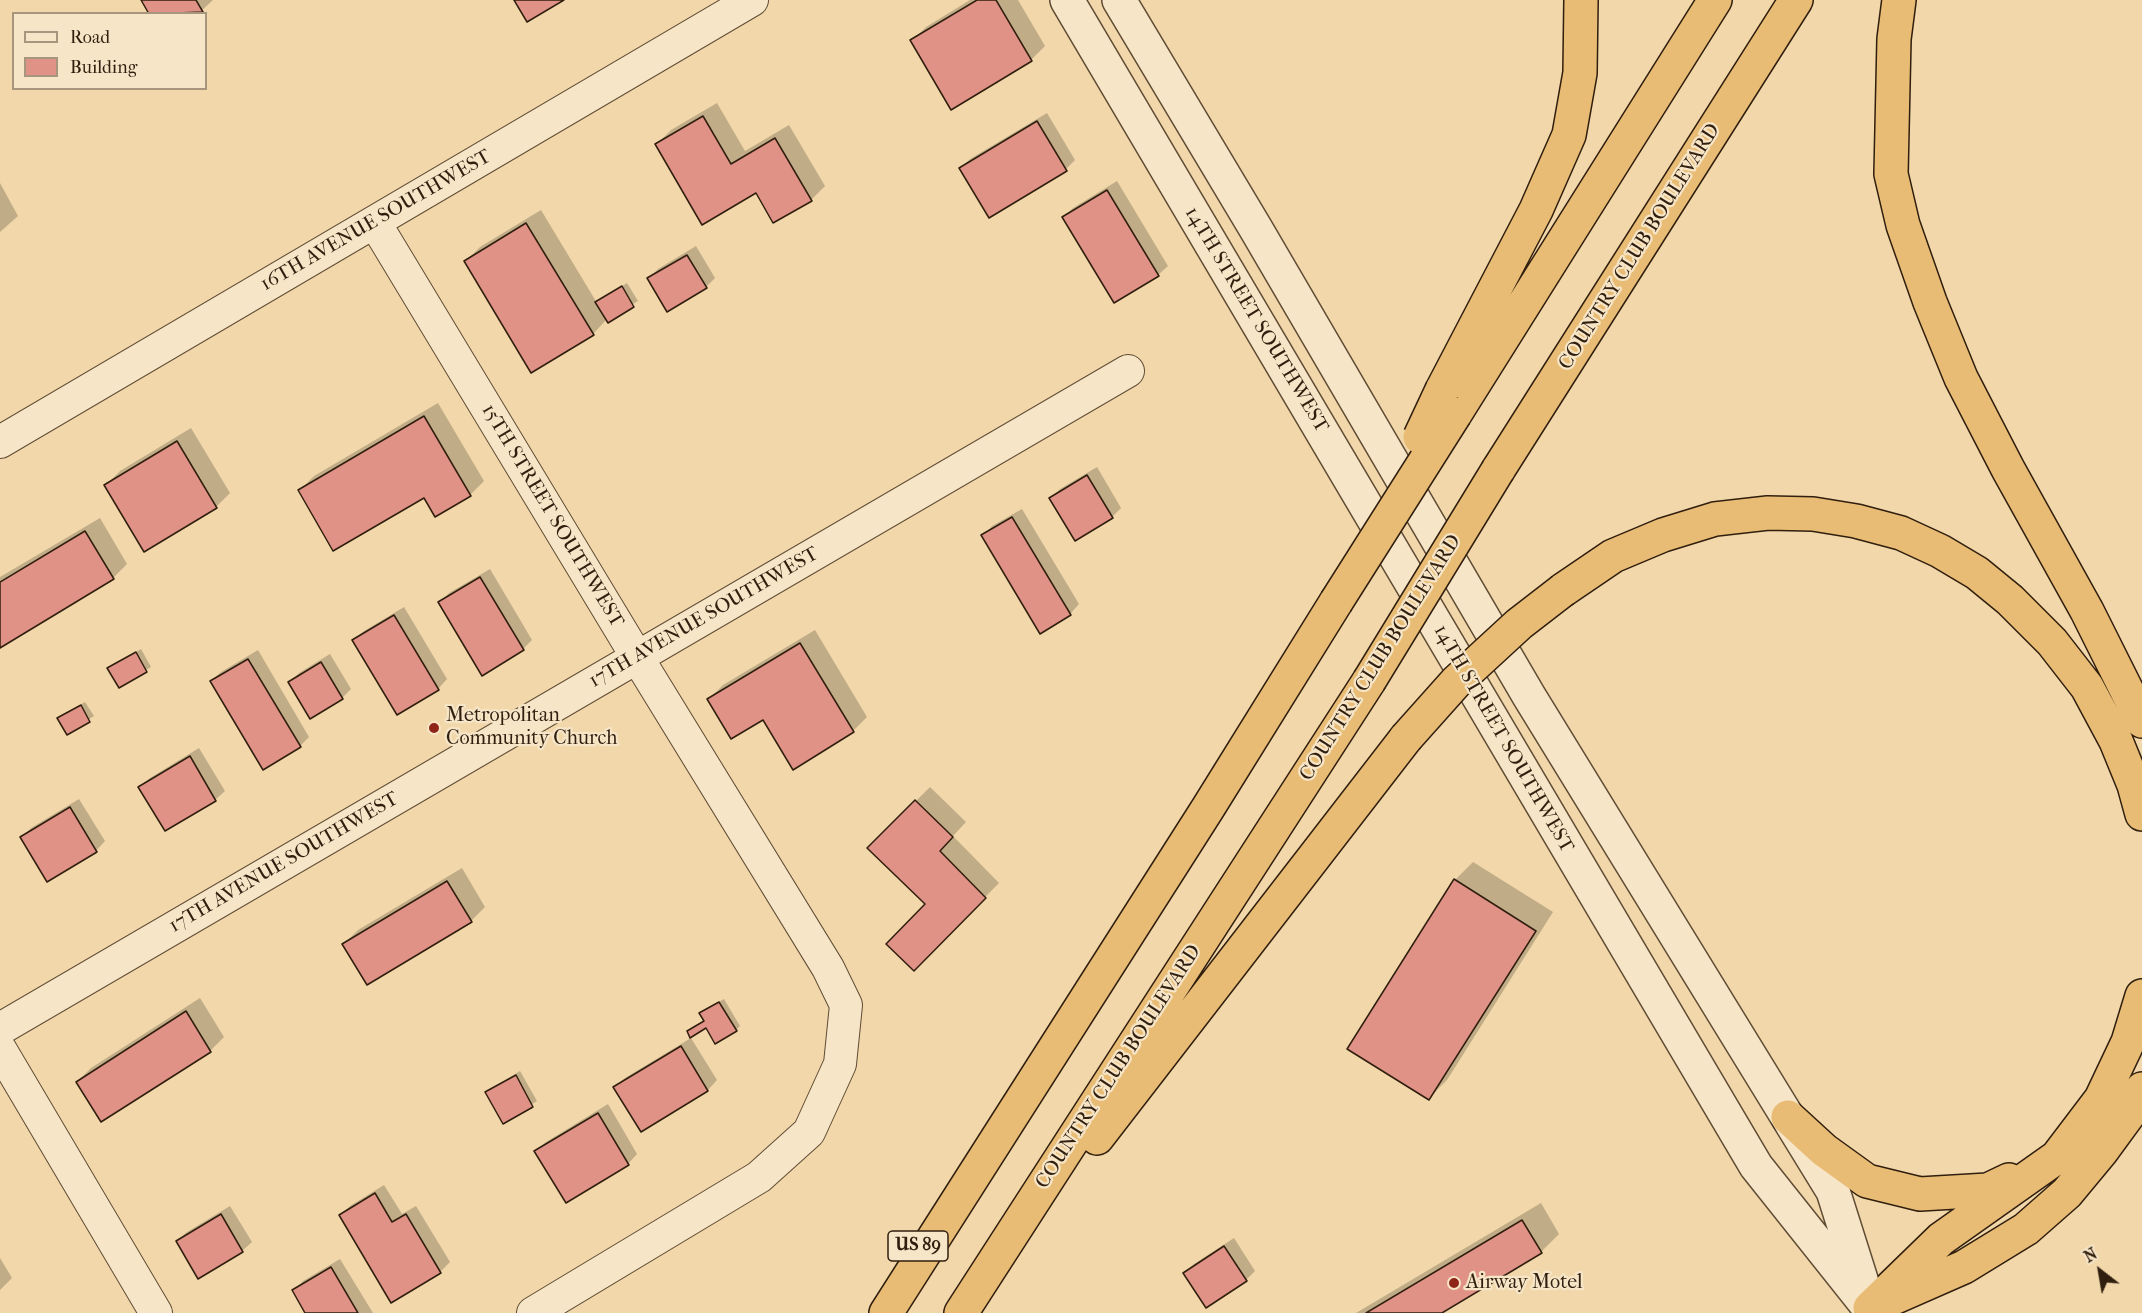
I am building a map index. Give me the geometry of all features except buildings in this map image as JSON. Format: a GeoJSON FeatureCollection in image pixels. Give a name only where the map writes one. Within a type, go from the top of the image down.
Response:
{"type":"FeatureCollection","features":[{"type":"Feature","properties":{"kind":"highway"},"geometry":{"type":"LineString","coordinates":[[1449,402],[1569,135],[1580,73],[1581,0]]}},
{"type":"Feature","properties":{"kind":"highway"},"geometry":{"type":"LineString","coordinates":[[886,1313],[1208,808],[1336,602],[1449,402],[1715,0]]}},
{"type":"Feature","properties":{"kind":"highway","name":"COUNTRY CLUB BOULEVARD"},"geometry":{"type":"LineString","coordinates":[[961,1313],[1369,681],[1498,470],[1796,0]]}},
{"type":"Feature","properties":{"kind":"highway"},"geometry":{"type":"LineString","coordinates":[[1899,0],[1894,39],[1891,174],[1903,225],[1930,303],[1961,378],[2008,469],[2087,611],[2142,721]]}},
{"type":"Feature","properties":{"kind":"highway"},"geometry":{"type":"LineString","coordinates":[[961,1313],[1406,738],[1456,682],[1519,624],[1613,556],[1663,535],[1715,519],[1768,513],[1813,514],[1856,521],[1901,533],[1940,550],[1977,573],[2010,600],[2052,642],[2086,687],[2116,741],[2134,785],[2142,814]]}},
{"type":"Feature","properties":{"kind":"highway"},"geometry":{"type":"LineString","coordinates":[[1871,1311],[1941,1239],[2057,1157],[2101,1099],[2128,1042],[2142,996]]}},
{"type":"Feature","properties":{"kind":"highway"},"geometry":{"type":"LineString","coordinates":[[1871,1311],[1964,1266],[2026,1229],[2074,1185],[2125,1119],[2142,1089]]}},
{"type":"Feature","properties":{"kind":"highway"},"geometry":{"type":"LineString","coordinates":[[1788,1117],[1824,1150],[1867,1181],[1920,1194],[1988,1191],[2057,1157]]}},
{"type":"Feature","properties":{"kind":"highway","name":"US 89"},"geometry":{"type":"LineString","coordinates":[[866,1313],[970,1180]]}},
{"type":"Feature","properties":{"kind":"street","name":"16TH AVENUE SOUTHWEST"},"geometry":{"type":"LineString","coordinates":[[0,442],[752,0]]}},
{"type":"Feature","properties":{"kind":"street","name":"14TH STREET SOUTHWEST"},"geometry":{"type":"LineString","coordinates":[[1067,0],[1756,1166],[1871,1311]]}},
{"type":"Feature","properties":{"kind":"street"},"geometry":{"type":"LineString","coordinates":[[1119,0],[1256,229],[1529,696],[1833,1191],[1871,1311]]}},
{"type":"Feature","properties":{"kind":"street","name":"15TH STREET SOUTHWEST"},"geometry":{"type":"LineString","coordinates":[[375,223],[828,968],[846,1005],[840,1064],[809,1132],[759,1177],[533,1313]]}},
{"type":"Feature","properties":{"kind":"street","name":"17TH AVENUE SOUTHWEST"},"geometry":{"type":"LineString","coordinates":[[0,1029],[1128,371]]}},
{"type":"Feature","properties":{"kind":"street"},"geometry":{"type":"LineString","coordinates":[[0,1049],[156,1313]]}},
{"type":"Feature","properties":{"kind":"place","name":"Metropolitan Community Church"},"geometry":{"type":"Point","coordinates":[434,728]}},
{"type":"Feature","properties":{"kind":"place","name":"Airway Motel"},"geometry":{"type":"Point","coordinates":[1454,1283]}}]}
